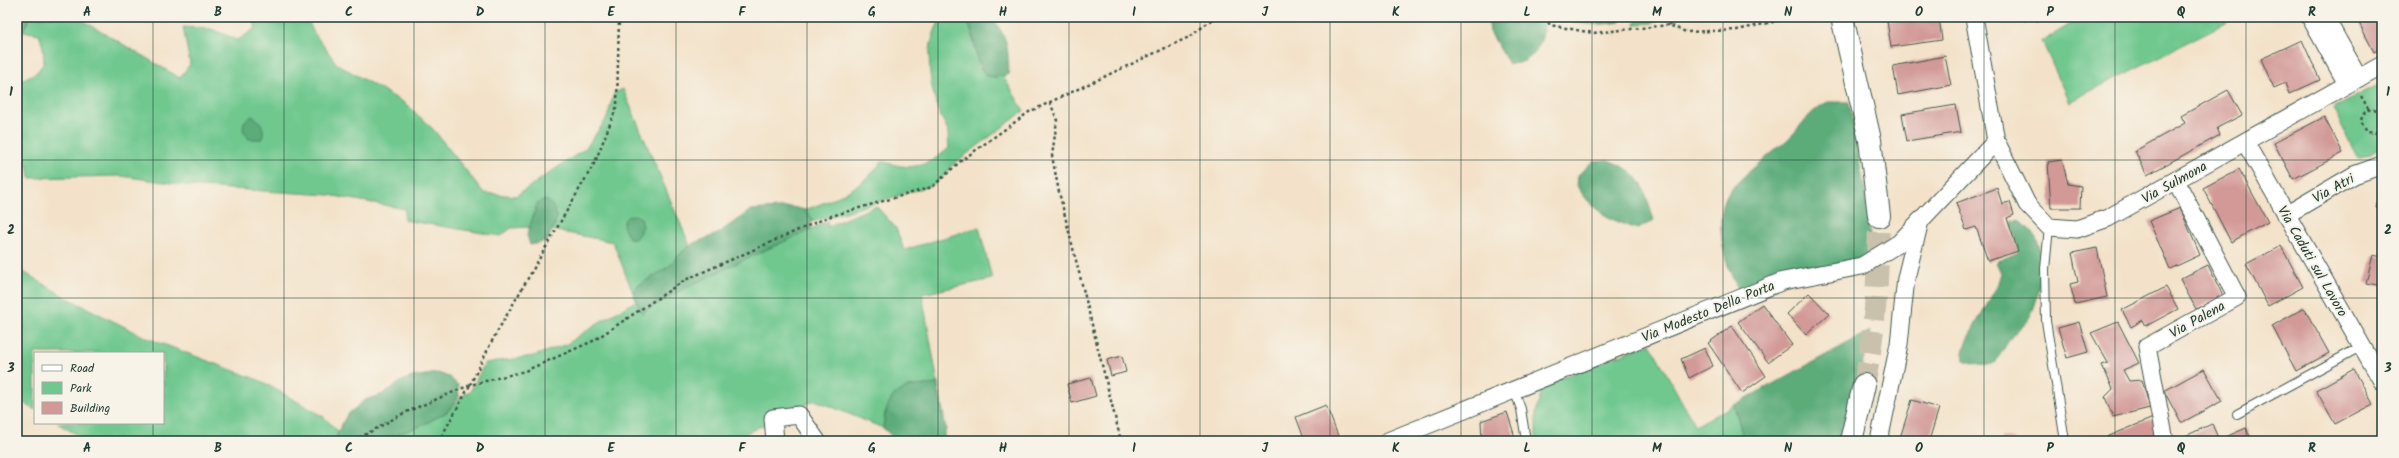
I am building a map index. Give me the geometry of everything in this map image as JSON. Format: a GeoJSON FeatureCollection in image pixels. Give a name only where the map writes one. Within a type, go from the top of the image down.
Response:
{"type":"FeatureCollection","features":[{"type":"Feature","properties":{"kind":"highway"},"geometry":{"type":"LineString","coordinates":[[1842,17],[1870,140],[1879,216]]}},
{"type":"Feature","properties":{"kind":"highway"},"geometry":{"type":"LineString","coordinates":[[1851,441],[1864,385]]}},
{"type":"Feature","properties":{"kind":"street"},"geometry":{"type":"LineString","coordinates":[[1974,17],[1996,141],[2027,204],[2048,227]]}},
{"type":"Feature","properties":{"kind":"street"},"geometry":{"type":"LineString","coordinates":[[2310,17],[2353,81]]}},
{"type":"Feature","properties":{"kind":"street"},"geometry":{"type":"LineString","coordinates":[[2325,17],[2353,81]]}},
{"type":"Feature","properties":{"kind":"street","name":"Via Sulmona"},"geometry":{"type":"LineString","coordinates":[[2048,227],[2078,229],[2108,218],[2382,65]]}},
{"type":"Feature","properties":{"kind":"street","name":"Via Modesto Della Porta"},"geometry":{"type":"LineString","coordinates":[[1388,441],[1783,281],[1862,266],[1899,243],[1996,141]]}},
{"type":"Feature","properties":{"kind":"street","name":"Via Caduti sul Lavoro"},"geometry":{"type":"LineString","coordinates":[[2245,142],[2362,346],[2378,364],[2382,381]]}},
{"type":"Feature","properties":{"kind":"street","name":"Via Atri"},"geometry":{"type":"LineString","coordinates":[[2286,215],[2354,175],[2382,165]]}},
{"type":"Feature","properties":{"kind":"street","name":"Via Palena"},"geometry":{"type":"LineString","coordinates":[[2165,441],[2147,347],[2237,297],[2176,181]]}},
{"type":"Feature","properties":{"kind":"street"},"geometry":{"type":"LineString","coordinates":[[1879,441],[1899,344],[1906,278],[1921,220]]}},
{"type":"Feature","properties":{"kind":"street"},"geometry":{"type":"LineString","coordinates":[[775,441],[773,418],[799,414],[817,441]]}},
{"type":"Feature","properties":{"kind":"lane"},"geometry":{"type":"LineString","coordinates":[[2048,227],[2045,269],[2046,321],[2065,441]]}},
{"type":"Feature","properties":{"kind":"lane"},"geometry":{"type":"LineString","coordinates":[[2237,414],[2362,346]]}},
{"type":"Feature","properties":{"kind":"lane"},"geometry":{"type":"LineString","coordinates":[[1514,390],[1521,409],[1526,441]]}},
{"type":"Feature","properties":{"kind":"path"},"geometry":{"type":"LineString","coordinates":[[438,441],[470,385],[493,339],[595,162],[617,106],[619,17]]}},
{"type":"Feature","properties":{"kind":"path"},"geometry":{"type":"LineString","coordinates":[[354,441],[404,414],[470,385],[525,371],[593,341],[685,280],[828,217],[932,187],[962,160],[1029,112],[1191,36],[1216,17]]}},
{"type":"Feature","properties":{"kind":"path"},"geometry":{"type":"LineString","coordinates":[[1545,17],[1550,25],[1593,33],[1669,25],[1686,32],[1737,30],[1795,17]]}},
{"type":"Feature","properties":{"kind":"path"},"geometry":{"type":"LineString","coordinates":[[1669,25],[1673,17]]}},
{"type":"Feature","properties":{"kind":"path"},"geometry":{"type":"LineString","coordinates":[[1050,102],[1057,120],[1052,156],[1059,192],[1121,441]]}},
{"type":"Feature","properties":{"kind":"path"},"geometry":{"type":"LineString","coordinates":[[2382,112],[2377,109],[2369,110],[2361,118],[2364,129],[2371,133],[2382,130]]}},
{"type":"Feature","properties":{"kind":"path"},"geometry":{"type":"LineString","coordinates":[[2378,132],[2382,140]]}},
{"type":"Feature","properties":{"kind":"green space"},"geometry":{"type":"Polygon","coordinates":[[[17,17],[30,17],[23,31],[17,31],[17,17]]]}},
{"type":"Feature","properties":{"kind":"green space"},"geometry":{"type":"Polygon","coordinates":[[[30,17],[77,17],[180,78],[190,64],[183,27],[211,29],[238,40],[256,28],[251,17],[306,17],[314,33],[337,64],[406,104],[433,129],[484,193],[516,196],[586,148],[607,118],[614,93],[623,89],[690,246],[668,267],[636,287],[633,293],[613,242],[552,230],[556,223],[535,211],[531,227],[511,228],[501,236],[404,220],[405,209],[329,195],[199,187],[121,176],[30,178],[28,166],[17,165],[17,82],[36,73],[44,63],[43,47],[39,34],[23,31],[30,17]]]}},
{"type":"Feature","properties":{"kind":"green space"},"geometry":{"type":"Polygon","coordinates":[[[942,17],[962,17],[969,22],[979,68],[996,77],[1003,76],[1024,111],[951,166],[947,173],[933,185],[812,222],[812,218],[805,210],[848,192],[875,170],[882,161],[901,166],[917,166],[933,160],[949,148],[948,131],[939,113],[931,84],[929,61],[932,39],[942,17]]]}},
{"type":"Feature","properties":{"kind":"green space"},"geometry":{"type":"Polygon","coordinates":[[[962,17],[990,17],[1001,31],[1006,43],[1009,74],[996,77],[986,76],[979,61],[971,29],[962,17]]]}},
{"type":"Feature","properties":{"kind":"green space"},"geometry":{"type":"Polygon","coordinates":[[[1488,17],[1618,17],[1620,22],[1586,24],[1552,18],[1544,22],[1542,38],[1536,51],[1531,57],[1525,61],[1509,64],[1490,32],[1488,17]]]}},
{"type":"Feature","properties":{"kind":"green space"},"geometry":{"type":"Polygon","coordinates":[[[1639,17],[1668,17],[1652,23],[1635,24],[1639,17]]]}},
{"type":"Feature","properties":{"kind":"green space"},"geometry":{"type":"Polygon","coordinates":[[[2083,17],[2237,17],[2069,102],[2042,41],[2083,17]]]}},
{"type":"Feature","properties":{"kind":"green space"},"geometry":{"type":"Polygon","coordinates":[[[2382,83],[2382,147],[2358,159],[2333,108],[2382,83]]]}},
{"type":"Feature","properties":{"kind":"green space"},"geometry":{"type":"Polygon","coordinates":[[[1828,102],[1849,102],[1866,199],[1872,255],[1739,291],[1728,267],[1722,239],[1722,210],[1726,198],[1739,181],[1786,141],[1810,114],[1821,105],[1828,102]]]}},
{"type":"Feature","properties":{"kind":"green space"},"geometry":{"type":"Polygon","coordinates":[[[252,116],[263,128],[262,139],[249,139],[243,130],[244,122],[252,116]]]}},
{"type":"Feature","properties":{"kind":"green space"},"geometry":{"type":"Polygon","coordinates":[[[1608,160],[1629,170],[1636,176],[1644,190],[1654,220],[1638,229],[1628,226],[1603,214],[1583,195],[1577,186],[1578,175],[1593,161],[1608,160]]]}},
{"type":"Feature","properties":{"kind":"green space"},"geometry":{"type":"Polygon","coordinates":[[[543,200],[548,201],[553,206],[556,220],[547,241],[530,245],[527,235],[537,204],[543,200]]]}},
{"type":"Feature","properties":{"kind":"green space"},"geometry":{"type":"Polygon","coordinates":[[[876,206],[896,228],[904,250],[979,227],[992,279],[922,294],[938,384],[908,387],[885,412],[883,428],[815,400],[730,441],[379,441],[429,421],[449,411],[461,397],[470,392],[485,363],[534,356],[567,344],[596,324],[636,301],[642,312],[710,275],[828,221],[826,227],[876,206]]]}},
{"type":"Feature","properties":{"kind":"green space"},"geometry":{"type":"Polygon","coordinates":[[[792,207],[805,210],[812,218],[810,230],[703,279],[642,313],[633,293],[636,287],[668,267],[683,251],[694,243],[717,234],[751,210],[792,207]]]}},
{"type":"Feature","properties":{"kind":"green space"},"geometry":{"type":"Polygon","coordinates":[[[635,215],[641,218],[643,227],[635,239],[629,238],[623,226],[626,218],[635,215]]]}},
{"type":"Feature","properties":{"kind":"green space"},"geometry":{"type":"Polygon","coordinates":[[[2019,219],[2034,234],[2040,248],[2041,268],[2039,290],[2036,301],[2027,320],[2012,336],[1994,362],[1990,365],[1975,364],[1964,360],[1963,352],[1967,340],[1997,286],[2001,273],[1996,262],[2019,252],[2012,222],[2019,219]]]}},
{"type":"Feature","properties":{"kind":"green space"},"geometry":{"type":"Polygon","coordinates":[[[17,268],[65,297],[147,338],[261,381],[324,417],[338,431],[336,441],[88,441],[59,424],[164,424],[164,352],[34,352],[34,409],[17,399],[17,268]]]}},
{"type":"Feature","properties":{"kind":"green space"},"geometry":{"type":"Polygon","coordinates":[[[1870,331],[1865,354],[1839,441],[1744,441],[1734,405],[1870,331]]]}},
{"type":"Feature","properties":{"kind":"green space"},"geometry":{"type":"Polygon","coordinates":[[[1650,343],[1695,426],[1734,405],[1744,441],[1536,441],[1536,413],[1543,385],[1650,343]]]}},
{"type":"Feature","properties":{"kind":"green space"},"geometry":{"type":"Polygon","coordinates":[[[438,373],[449,377],[458,385],[459,396],[447,412],[423,425],[379,441],[336,441],[338,431],[347,415],[365,400],[383,394],[402,381],[412,377],[438,373]]]}},
{"type":"Feature","properties":{"kind":"green space"},"geometry":{"type":"Polygon","coordinates":[[[938,384],[946,429],[943,441],[897,441],[883,428],[888,404],[898,392],[914,386],[938,384]]]}},
{"type":"Feature","properties":{"kind":"building"},"geometry":{"type":"Polygon","coordinates":[[[1918,17],[1939,17],[1942,40],[1891,47],[1887,21],[1918,17]]]}},
{"type":"Feature","properties":{"kind":"building"},"geometry":{"type":"Polygon","coordinates":[[[2022,17],[2031,17],[2024,21],[2022,17]]]}},
{"type":"Feature","properties":{"kind":"building"},"geometry":{"type":"Polygon","coordinates":[[[2034,17],[2044,17],[2037,21],[2034,17]]]}},
{"type":"Feature","properties":{"kind":"building"},"geometry":{"type":"Polygon","coordinates":[[[2356,17],[2378,17],[2380,20],[2382,19],[2382,48],[2374,52],[2356,17]]]}},
{"type":"Feature","properties":{"kind":"building"},"geometry":{"type":"Polygon","coordinates":[[[2302,40],[2320,80],[2289,94],[2285,83],[2274,88],[2261,59],[2302,40]]]}},
{"type":"Feature","properties":{"kind":"building"},"geometry":{"type":"Polygon","coordinates":[[[1945,56],[1951,85],[1898,95],[1893,66],[1945,56]]]}},
{"type":"Feature","properties":{"kind":"building"},"geometry":{"type":"Polygon","coordinates":[[[2228,90],[2242,115],[2217,128],[2220,135],[2147,175],[2135,151],[2185,123],[2181,116],[2228,90]]]}},
{"type":"Feature","properties":{"kind":"building"},"geometry":{"type":"Polygon","coordinates":[[[1956,105],[1961,132],[1907,141],[1902,114],[1956,105]]]}},
{"type":"Feature","properties":{"kind":"building"},"geometry":{"type":"Polygon","coordinates":[[[2324,117],[2343,153],[2293,179],[2274,143],[2324,117]]]}},
{"type":"Feature","properties":{"kind":"building"},"geometry":{"type":"Polygon","coordinates":[[[2062,160],[2068,184],[2081,186],[2080,208],[2051,208],[2048,162],[2062,160]]]}},
{"type":"Feature","properties":{"kind":"building"},"geometry":{"type":"Polygon","coordinates":[[[2239,169],[2268,222],[2231,242],[2203,188],[2239,169]]]}},
{"type":"Feature","properties":{"kind":"building"},"geometry":{"type":"Polygon","coordinates":[[[2382,182],[2382,208],[2376,207],[2382,182]]]}},
{"type":"Feature","properties":{"kind":"building"},"geometry":{"type":"Polygon","coordinates":[[[1997,188],[2002,204],[2010,202],[2014,215],[2007,218],[2018,251],[1988,261],[1976,227],[1966,230],[1956,203],[1997,188]]]}},
{"type":"Feature","properties":{"kind":"building"},"geometry":{"type":"Polygon","coordinates":[[[2180,208],[2200,255],[2170,269],[2149,221],[2180,208]]]}},
{"type":"Feature","properties":{"kind":"building"},"geometry":{"type":"Polygon","coordinates":[[[2281,246],[2303,287],[2268,306],[2246,264],[2281,246]]]}},
{"type":"Feature","properties":{"kind":"building"},"geometry":{"type":"Polygon","coordinates":[[[2097,248],[2107,297],[2075,304],[2070,284],[2078,282],[2072,253],[2097,248]]]}},
{"type":"Feature","properties":{"kind":"building"},"geometry":{"type":"Polygon","coordinates":[[[2373,255],[2382,257],[2382,286],[2366,283],[2373,255]]]}},
{"type":"Feature","properties":{"kind":"building"},"geometry":{"type":"Polygon","coordinates":[[[2208,265],[2223,296],[2196,309],[2180,279],[2208,265]]]}},
{"type":"Feature","properties":{"kind":"building"},"geometry":{"type":"Polygon","coordinates":[[[2166,287],[2178,309],[2146,326],[2143,320],[2131,327],[2122,310],[2166,287]]]}},
{"type":"Feature","properties":{"kind":"building"},"geometry":{"type":"Polygon","coordinates":[[[1809,293],[1829,314],[1806,335],[1787,314],[1809,293]]]}},
{"type":"Feature","properties":{"kind":"building"},"geometry":{"type":"Polygon","coordinates":[[[1762,304],[1792,345],[1768,362],[1738,322],[1762,304]]]}},
{"type":"Feature","properties":{"kind":"building"},"geometry":{"type":"Polygon","coordinates":[[[2304,308],[2329,353],[2296,371],[2272,326],[2304,308]]]}},
{"type":"Feature","properties":{"kind":"building"},"geometry":{"type":"Polygon","coordinates":[[[2079,322],[2088,352],[2067,358],[2058,328],[2079,322]]]}},
{"type":"Feature","properties":{"kind":"building"},"geometry":{"type":"Polygon","coordinates":[[[2118,322],[2139,363],[2123,370],[2129,381],[2142,380],[2150,408],[2113,417],[2105,397],[2113,389],[2102,365],[2108,363],[2091,333],[2118,322]]]}},
{"type":"Feature","properties":{"kind":"building"},"geometry":{"type":"Polygon","coordinates":[[[1732,326],[1766,376],[1742,393],[1708,343],[1732,326]]]}},
{"type":"Feature","properties":{"kind":"building"},"geometry":{"type":"Polygon","coordinates":[[[1705,348],[1713,366],[1689,378],[1681,359],[1705,348]]]}},
{"type":"Feature","properties":{"kind":"building"},"geometry":{"type":"Polygon","coordinates":[[[1122,356],[1126,372],[1111,376],[1107,360],[1122,356]]]}},
{"type":"Feature","properties":{"kind":"building"},"geometry":{"type":"Polygon","coordinates":[[[2204,369],[2222,401],[2181,423],[2164,391],[2204,369]]]}},
{"type":"Feature","properties":{"kind":"building"},"geometry":{"type":"Polygon","coordinates":[[[2354,369],[2373,404],[2335,424],[2316,390],[2354,369]]]}},
{"type":"Feature","properties":{"kind":"building"},"geometry":{"type":"Polygon","coordinates":[[[1091,378],[1096,396],[1072,403],[1067,384],[1091,378]]]}},
{"type":"Feature","properties":{"kind":"building"},"geometry":{"type":"Polygon","coordinates":[[[1912,400],[1939,408],[1929,441],[1899,441],[1912,400]]]}},
{"type":"Feature","properties":{"kind":"building"},"geometry":{"type":"Polygon","coordinates":[[[1326,405],[1340,441],[1305,441],[1296,417],[1326,405]]]}},
{"type":"Feature","properties":{"kind":"building"},"geometry":{"type":"Polygon","coordinates":[[[1507,412],[1514,434],[1512,441],[1482,441],[1481,421],[1507,412]]]}},
{"type":"Feature","properties":{"kind":"building"},"geometry":{"type":"Polygon","coordinates":[[[2153,418],[2163,441],[2097,441],[2153,418]]]}},
{"type":"Feature","properties":{"kind":"building"},"geometry":{"type":"Polygon","coordinates":[[[2212,424],[2219,440],[2246,428],[2252,441],[2185,441],[2183,437],[2212,424]]]}},
{"type":"Feature","properties":{"kind":"building"},"geometry":{"type":"Polygon","coordinates":[[[2002,437],[2015,440],[2015,441],[2001,441],[2002,437]]]}},
{"type":"Feature","properties":{"kind":"tunnel"},"geometry":{"type":"LineString","coordinates":[[1864,385],[1876,301],[1879,216]]}}]}
